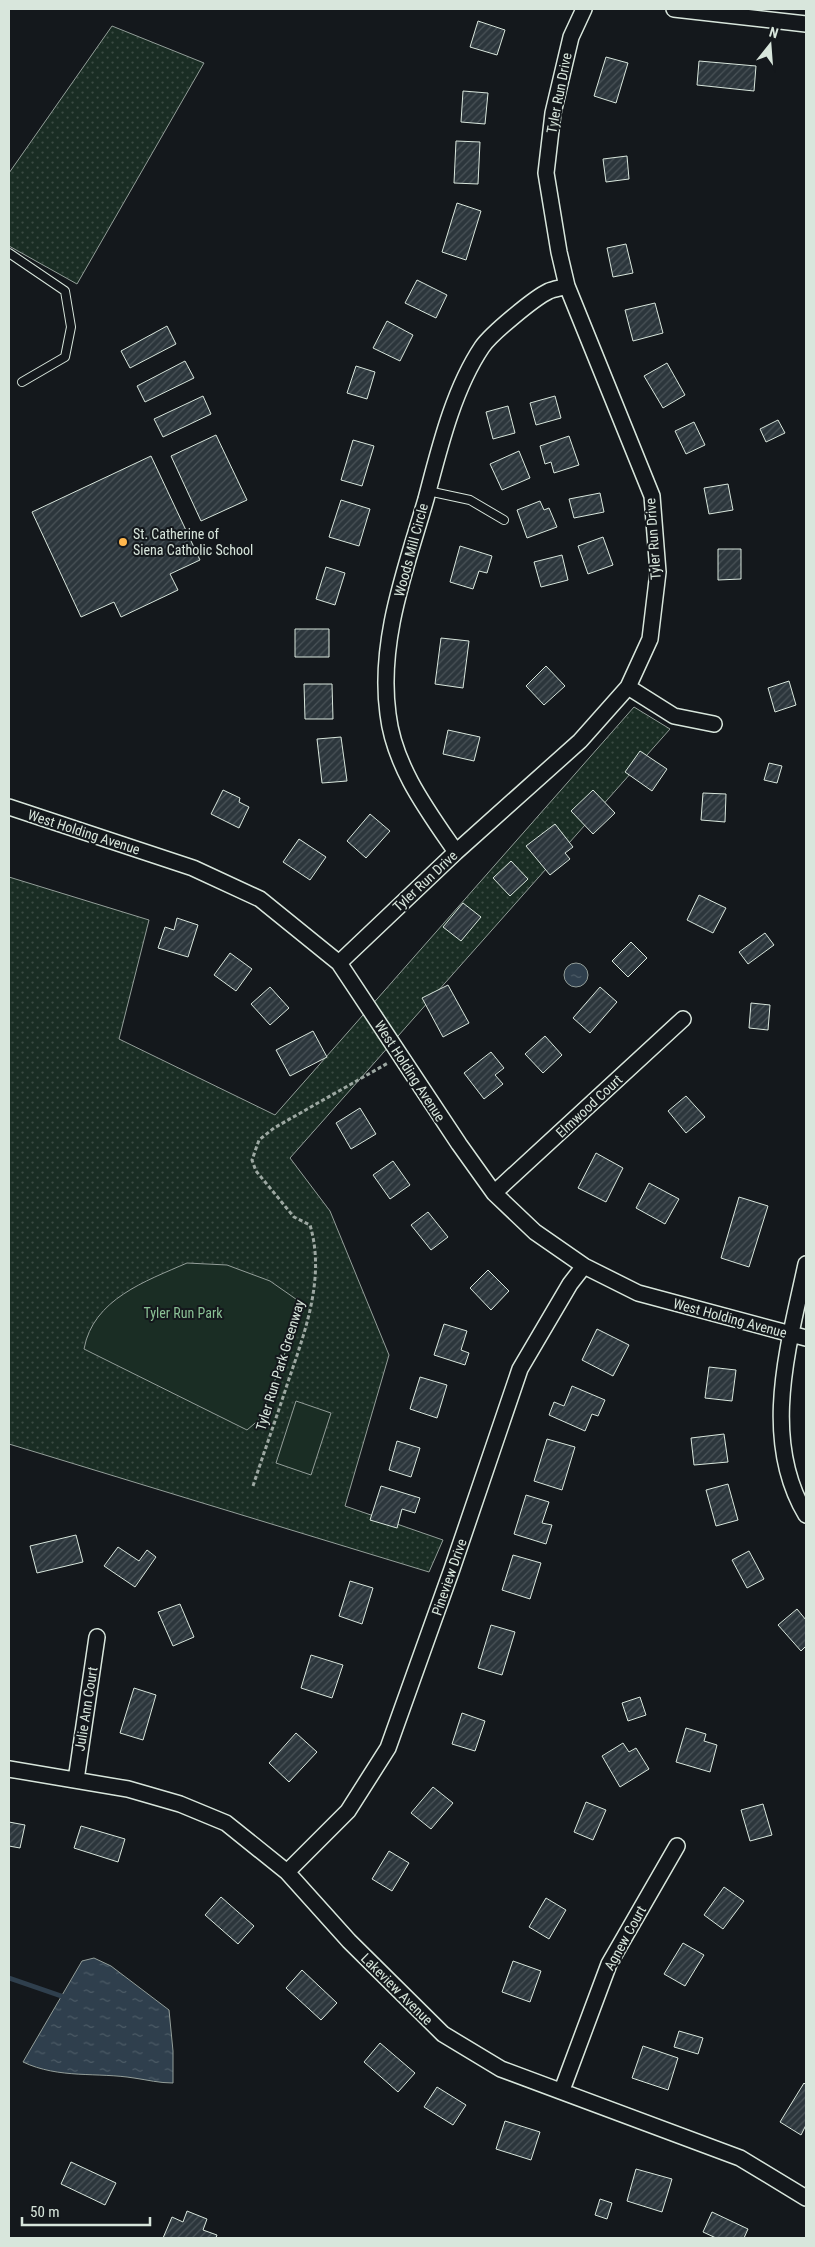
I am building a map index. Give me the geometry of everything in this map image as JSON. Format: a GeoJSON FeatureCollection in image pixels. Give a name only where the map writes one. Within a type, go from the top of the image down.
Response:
{"type":"FeatureCollection","features":[{"type":"Feature","properties":{"kind":"street","name":"Tyler Run Drive"},"geometry":{"type":"LineString","coordinates":[[339,963],[456,852],[580,742],[628,687],[650,639],[658,572],[652,496],[567,286],[559,252],[546,173],[553,113],[571,37],[584,9]]}},
{"type":"Feature","properties":{"kind":"street"},"geometry":{"type":"LineString","coordinates":[[674,9],[806,24]]}},
{"type":"Feature","properties":{"kind":"street","name":"Woods Mill Circle"},"geometry":{"type":"LineString","coordinates":[[456,852],[434,820],[398,757],[388,714],[386,671],[391,626],[428,491],[458,394],[483,346],[514,317],[548,291],[567,286]]}},
{"type":"Feature","properties":{"kind":"street"},"geometry":{"type":"LineString","coordinates":[[628,687],[674,716],[714,724]]}},
{"type":"Feature","properties":{"kind":"street","name":"West Holding Avenue"},"geometry":{"type":"LineString","coordinates":[[9,807],[193,868],[260,899],[339,963],[458,1144],[494,1194],[535,1232],[584,1266],[638,1294],[806,1338]]}},
{"type":"Feature","properties":{"kind":"street","name":"Elmwood Court"},"geometry":{"type":"LineString","coordinates":[[494,1194],[683,1019]]}},
{"type":"Feature","properties":{"kind":"street"},"geometry":{"type":"LineString","coordinates":[[806,1264],[783,1377],[780,1422],[786,1461],[796,1499],[806,1515]]}},
{"type":"Feature","properties":{"kind":"street","name":"Pineview Drive"},"geometry":{"type":"LineString","coordinates":[[288,1872],[348,1811],[388,1748],[452,1569],[520,1369],[570,1284],[584,1266]]}},
{"type":"Feature","properties":{"kind":"street","name":"Julie Ann Court"},"geometry":{"type":"LineString","coordinates":[[76,1780],[97,1637]]}},
{"type":"Feature","properties":{"kind":"street","name":"Lakeview Avenue"},"geometry":{"type":"LineString","coordinates":[[9,1769],[128,1789],[180,1804],[226,1823],[288,1872],[350,1941],[443,2034],[501,2069],[562,2090],[740,2158],[806,2198]]}},
{"type":"Feature","properties":{"kind":"street","name":"Agnew Court"},"geometry":{"type":"LineString","coordinates":[[562,2090],[609,1964],[677,1846]]}},
{"type":"Feature","properties":{"kind":"lane"},"geometry":{"type":"LineString","coordinates":[[9,253],[65,291],[71,327],[65,357],[22,382]]}},
{"type":"Feature","properties":{"kind":"lane"},"geometry":{"type":"LineString","coordinates":[[428,491],[470,500],[504,520]]}},
{"type":"Feature","properties":{"kind":"path","name":"Tyler Run Park Greenway"},"geometry":{"type":"LineString","coordinates":[[253,1486],[308,1323],[314,1292],[314,1239],[310,1225],[294,1217],[256,1171],[252,1160],[259,1140],[274,1128],[400,1055]]}},
{"type":"Feature","properties":{"kind":"green space"},"geometry":{"type":"Polygon","coordinates":[[[112,26],[204,63],[77,284],[9,246],[9,173],[112,26]]]}},
{"type":"Feature","properties":{"kind":"green space","name":"Tyler Run Park"},"geometry":{"type":"Polygon","coordinates":[[[634,707],[670,729],[290,1158],[330,1211],[389,1355],[345,1506],[443,1540],[429,1572],[9,1444],[9,877],[149,920],[119,1039],[275,1115],[634,707]]]}},
{"type":"Feature","properties":{"kind":"green space"},"geometry":{"type":"Polygon","coordinates":[[[187,1263],[227,1265],[270,1281],[303,1304],[261,1418],[247,1430],[84,1349],[89,1332],[98,1317],[110,1305],[139,1285],[187,1263]]]}},
{"type":"Feature","properties":{"kind":"green space"},"geometry":{"type":"Polygon","coordinates":[[[296,1401],[331,1413],[311,1475],[276,1463],[296,1401]]]}},
{"type":"Feature","properties":{"kind":"water"},"geometry":{"type":"Polygon","coordinates":[[[576,963],[584,967],[588,975],[584,983],[576,987],[568,983],[564,975],[568,967],[576,963]]]}},
{"type":"Feature","properties":{"kind":"water"},"geometry":{"type":"Polygon","coordinates":[[[94,1958],[111,1966],[169,2010],[173,2051],[173,2083],[120,2076],[64,2073],[50,2071],[23,2062],[82,1961],[94,1958]]]}},
{"type":"Feature","properties":{"kind":"building"},"geometry":{"type":"Polygon","coordinates":[[[478,21],[505,30],[497,55],[470,47],[478,21]]]}},
{"type":"Feature","properties":{"kind":"building"},"geometry":{"type":"Polygon","coordinates":[[[606,57],[628,63],[616,103],[594,96],[606,57]]]}},
{"type":"Feature","properties":{"kind":"building"},"geometry":{"type":"Polygon","coordinates":[[[699,61],[756,66],[754,91],[697,85],[699,61]]]}},
{"type":"Feature","properties":{"kind":"building"},"geometry":{"type":"Polygon","coordinates":[[[463,91],[488,93],[485,124],[461,122],[463,91]]]}},
{"type":"Feature","properties":{"kind":"building"},"geometry":{"type":"Polygon","coordinates":[[[456,141],[480,142],[478,184],[454,183],[456,141]]]}},
{"type":"Feature","properties":{"kind":"building"},"geometry":{"type":"Polygon","coordinates":[[[627,156],[629,179],[606,182],[603,159],[627,156]]]}},
{"type":"Feature","properties":{"kind":"building"},"geometry":{"type":"Polygon","coordinates":[[[457,203],[481,211],[466,260],[442,252],[457,203]]]}},
{"type":"Feature","properties":{"kind":"building"},"geometry":{"type":"Polygon","coordinates":[[[626,244],[633,273],[613,277],[607,248],[626,244]]]}},
{"type":"Feature","properties":{"kind":"building"},"geometry":{"type":"Polygon","coordinates":[[[417,280],[447,295],[436,318],[405,303],[417,280]]]}},
{"type":"Feature","properties":{"kind":"building"},"geometry":{"type":"Polygon","coordinates":[[[655,303],[663,333],[633,341],[625,310],[655,303]]]}},
{"type":"Feature","properties":{"kind":"building"},"geometry":{"type":"Polygon","coordinates":[[[387,321],[413,335],[400,361],[373,348],[387,321]]]}},
{"type":"Feature","properties":{"kind":"building"},"geometry":{"type":"Polygon","coordinates":[[[167,326],[176,344],[130,368],[121,351],[167,326]]]}},
{"type":"Feature","properties":{"kind":"building"},"geometry":{"type":"Polygon","coordinates":[[[185,361],[194,378],[145,402],[137,386],[185,361]]]}},
{"type":"Feature","properties":{"kind":"building"},"geometry":{"type":"Polygon","coordinates":[[[667,363],[685,395],[663,408],[644,376],[667,363]]]}},
{"type":"Feature","properties":{"kind":"building"},"geometry":{"type":"Polygon","coordinates":[[[356,366],[375,372],[367,399],[347,393],[356,366]]]}},
{"type":"Feature","properties":{"kind":"building"},"geometry":{"type":"Polygon","coordinates":[[[203,396],[211,414],[163,437],[154,419],[203,396]]]}},
{"type":"Feature","properties":{"kind":"building"},"geometry":{"type":"Polygon","coordinates":[[[555,396],[561,418],[536,425],[530,403],[555,396]]]}},
{"type":"Feature","properties":{"kind":"building"},"geometry":{"type":"Polygon","coordinates":[[[508,406],[515,433],[493,439],[486,412],[508,406]]]}},
{"type":"Feature","properties":{"kind":"building"},"geometry":{"type":"Polygon","coordinates":[[[778,420],[785,433],[766,442],[760,429],[778,420]]]}},
{"type":"Feature","properties":{"kind":"building"},"geometry":{"type":"Polygon","coordinates":[[[694,422],[705,445],[686,454],[675,431],[694,422]]]}},
{"type":"Feature","properties":{"kind":"building"},"geometry":{"type":"Polygon","coordinates":[[[216,435],[247,500],[201,521],[171,456],[216,435]]]}},
{"type":"Feature","properties":{"kind":"building"},"geometry":{"type":"Polygon","coordinates":[[[569,436],[579,465],[554,473],[551,462],[545,464],[540,446],[569,436]]]}},
{"type":"Feature","properties":{"kind":"building"},"geometry":{"type":"Polygon","coordinates":[[[353,440],[374,446],[362,486],[341,480],[353,440]]]}},
{"type":"Feature","properties":{"kind":"building"},"geometry":{"type":"Polygon","coordinates":[[[519,451],[530,478],[502,490],[490,464],[519,451]]]}},
{"type":"Feature","properties":{"kind":"building"},"geometry":{"type":"Polygon","coordinates":[[[151,456],[200,560],[170,574],[178,590],[121,617],[114,602],[81,617],[32,512],[151,456]]]}},
{"type":"Feature","properties":{"kind":"building"},"geometry":{"type":"Polygon","coordinates":[[[728,484],[733,510],[709,514],[704,488],[728,484]]]}},
{"type":"Feature","properties":{"kind":"building"},"geometry":{"type":"Polygon","coordinates":[[[600,493],[604,512],[574,518],[569,499],[600,493]]]}},
{"type":"Feature","properties":{"kind":"building"},"geometry":{"type":"Polygon","coordinates":[[[341,500],[370,509],[359,546],[329,537],[341,500]]]}},
{"type":"Feature","properties":{"kind":"building"},"geometry":{"type":"Polygon","coordinates":[[[540,501],[544,510],[549,508],[557,527],[527,538],[517,510],[540,501]]]}},
{"type":"Feature","properties":{"kind":"building"},"geometry":{"type":"Polygon","coordinates":[[[603,537],[613,565],[588,574],[578,546],[603,537]]]}},
{"type":"Feature","properties":{"kind":"building"},"geometry":{"type":"Polygon","coordinates":[[[460,546],[492,556],[487,573],[479,571],[473,589],[450,582],[460,546]]]}},
{"type":"Feature","properties":{"kind":"building"},"geometry":{"type":"Polygon","coordinates":[[[718,549],[741,549],[741,579],[718,580],[718,549]]]}},
{"type":"Feature","properties":{"kind":"building"},"geometry":{"type":"Polygon","coordinates":[[[562,555],[568,580],[541,587],[534,562],[562,555]]]}},
{"type":"Feature","properties":{"kind":"building"},"geometry":{"type":"Polygon","coordinates":[[[326,567],[345,573],[335,605],[316,599],[326,567]]]}},
{"type":"Feature","properties":{"kind":"building"},"geometry":{"type":"Polygon","coordinates":[[[295,629],[329,629],[329,657],[295,657],[295,629]]]}},
{"type":"Feature","properties":{"kind":"building"},"geometry":{"type":"Polygon","coordinates":[[[441,638],[469,641],[463,688],[435,684],[441,638]]]}},
{"type":"Feature","properties":{"kind":"building"},"geometry":{"type":"Polygon","coordinates":[[[546,666],[565,686],[544,705],[526,686],[546,666]]]}},
{"type":"Feature","properties":{"kind":"building"},"geometry":{"type":"Polygon","coordinates":[[[789,681],[796,705],[775,712],[768,688],[789,681]]]}},
{"type":"Feature","properties":{"kind":"building"},"geometry":{"type":"Polygon","coordinates":[[[304,684],[332,684],[333,719],[305,719],[304,684]]]}},
{"type":"Feature","properties":{"kind":"building"},"geometry":{"type":"Polygon","coordinates":[[[448,730],[480,737],[474,761],[443,754],[448,730]]]}},
{"type":"Feature","properties":{"kind":"building"},"geometry":{"type":"Polygon","coordinates":[[[341,737],[347,781],[322,783],[317,739],[341,737]]]}},
{"type":"Feature","properties":{"kind":"building"},"geometry":{"type":"Polygon","coordinates":[[[640,751],[667,769],[652,791],[625,772],[640,751]]]}},
{"type":"Feature","properties":{"kind":"building"},"geometry":{"type":"Polygon","coordinates":[[[769,763],[782,766],[777,783],[764,780],[769,763]]]}},
{"type":"Feature","properties":{"kind":"building"},"geometry":{"type":"Polygon","coordinates":[[[223,790],[240,798],[239,802],[249,807],[239,828],[211,814],[223,790]]]}},
{"type":"Feature","properties":{"kind":"building"},"geometry":{"type":"Polygon","coordinates":[[[593,790],[615,813],[593,834],[571,811],[593,790]]]}},
{"type":"Feature","properties":{"kind":"building"},"geometry":{"type":"Polygon","coordinates":[[[703,793],[726,794],[725,822],[701,820],[703,793]]]}},
{"type":"Feature","properties":{"kind":"building"},"geometry":{"type":"Polygon","coordinates":[[[370,814],[390,831],[366,858],[347,841],[370,814]]]}},
{"type":"Feature","properties":{"kind":"building"},"geometry":{"type":"Polygon","coordinates":[[[555,824],[573,847],[565,853],[570,859],[550,875],[526,846],[555,824]]]}},
{"type":"Feature","properties":{"kind":"building"},"geometry":{"type":"Polygon","coordinates":[[[299,839],[326,857],[310,880],[283,862],[299,839]]]}},
{"type":"Feature","properties":{"kind":"building"},"geometry":{"type":"Polygon","coordinates":[[[511,861],[528,879],[510,896],[493,878],[511,861]]]}},
{"type":"Feature","properties":{"kind":"building"},"geometry":{"type":"Polygon","coordinates":[[[699,895],[726,908],[713,933],[687,920],[699,895]]]}},
{"type":"Feature","properties":{"kind":"building"},"geometry":{"type":"Polygon","coordinates":[[[463,903],[481,917],[461,941],[443,927],[463,903]]]}},
{"type":"Feature","properties":{"kind":"building"},"geometry":{"type":"Polygon","coordinates":[[[177,918],[198,925],[188,957],[158,948],[165,927],[174,930],[177,918]]]}},
{"type":"Feature","properties":{"kind":"building"},"geometry":{"type":"Polygon","coordinates":[[[765,933],[774,945],[748,964],[739,952],[765,933]]]}},
{"type":"Feature","properties":{"kind":"building"},"geometry":{"type":"Polygon","coordinates":[[[631,942],[647,958],[628,977],[612,961],[631,942]]]}},
{"type":"Feature","properties":{"kind":"building"},"geometry":{"type":"Polygon","coordinates":[[[230,953],[252,969],[236,991],[214,975],[230,953]]]}},
{"type":"Feature","properties":{"kind":"building"},"geometry":{"type":"Polygon","coordinates":[[[448,985],[469,1023],[443,1037],[422,998],[448,985]]]}},
{"type":"Feature","properties":{"kind":"building"},"geometry":{"type":"Polygon","coordinates":[[[270,987],[289,1008],[270,1025],[251,1004],[270,987]]]}},
{"type":"Feature","properties":{"kind":"building"},"geometry":{"type":"Polygon","coordinates":[[[600,987],[617,1002],[590,1033],[573,1018],[600,987]]]}},
{"type":"Feature","properties":{"kind":"building"},"geometry":{"type":"Polygon","coordinates":[[[751,1003],[770,1005],[768,1030],[749,1028],[751,1003]]]}},
{"type":"Feature","properties":{"kind":"building"},"geometry":{"type":"Polygon","coordinates":[[[313,1031],[327,1057],[290,1076],[276,1050],[313,1031]]]}},
{"type":"Feature","properties":{"kind":"building"},"geometry":{"type":"Polygon","coordinates":[[[545,1036],[562,1055],[543,1073],[525,1054],[545,1036]]]}},
{"type":"Feature","properties":{"kind":"building"},"geometry":{"type":"Polygon","coordinates":[[[491,1052],[504,1068],[495,1075],[503,1084],[484,1099],[464,1073],[491,1052]]]}},
{"type":"Feature","properties":{"kind":"building"},"geometry":{"type":"Polygon","coordinates":[[[686,1096],[705,1117],[686,1133],[668,1111],[686,1096]]]}},
{"type":"Feature","properties":{"kind":"building"},"geometry":{"type":"Polygon","coordinates":[[[360,1108],[376,1134],[351,1149],[336,1123],[360,1108]]]}},
{"type":"Feature","properties":{"kind":"building"},"geometry":{"type":"Polygon","coordinates":[[[596,1153],[623,1168],[606,1202],[578,1188],[596,1153]]]}},
{"type":"Feature","properties":{"kind":"building"},"geometry":{"type":"Polygon","coordinates":[[[393,1161],[410,1185],[390,1199],[373,1175],[393,1161]]]}},
{"type":"Feature","properties":{"kind":"building"},"geometry":{"type":"Polygon","coordinates":[[[649,1183],[679,1199],[665,1224],[636,1208],[649,1183]]]}},
{"type":"Feature","properties":{"kind":"building"},"geometry":{"type":"Polygon","coordinates":[[[739,1197],[768,1206],[749,1267],[721,1258],[739,1197]]]}},
{"type":"Feature","properties":{"kind":"building"},"geometry":{"type":"Polygon","coordinates":[[[428,1212],[448,1237],[431,1250],[411,1225],[428,1212]]]}},
{"type":"Feature","properties":{"kind":"building"},"geometry":{"type":"Polygon","coordinates":[[[488,1270],[509,1291],[491,1310],[470,1288],[488,1270]]]}},
{"type":"Feature","properties":{"kind":"building"},"geometry":{"type":"Polygon","coordinates":[[[444,1324],[467,1331],[461,1350],[469,1353],[465,1365],[434,1355],[444,1324]]]}},
{"type":"Feature","properties":{"kind":"building"},"geometry":{"type":"Polygon","coordinates":[[[597,1329],[629,1345],[613,1376],[582,1360],[597,1329]]]}},
{"type":"Feature","properties":{"kind":"building"},"geometry":{"type":"Polygon","coordinates":[[[709,1367],[736,1370],[732,1401],[705,1398],[709,1367]]]}},
{"type":"Feature","properties":{"kind":"building"},"geometry":{"type":"Polygon","coordinates":[[[420,1377],[447,1385],[437,1418],[410,1409],[420,1377]]]}},
{"type":"Feature","properties":{"kind":"building"},"geometry":{"type":"Polygon","coordinates":[[[572,1386],[605,1400],[598,1416],[592,1414],[585,1431],[549,1415],[554,1402],[564,1406],[572,1386]]]}},
{"type":"Feature","properties":{"kind":"building"},"geometry":{"type":"Polygon","coordinates":[[[724,1434],[728,1462],[694,1465],[691,1438],[724,1434]]]}},
{"type":"Feature","properties":{"kind":"building"},"geometry":{"type":"Polygon","coordinates":[[[547,1439],[575,1447],[562,1490],[534,1481],[547,1439]]]}},
{"type":"Feature","properties":{"kind":"building"},"geometry":{"type":"Polygon","coordinates":[[[397,1441],[420,1448],[411,1477],[389,1470],[397,1441]]]}},
{"type":"Feature","properties":{"kind":"building"},"geometry":{"type":"Polygon","coordinates":[[[728,1484],[738,1520],[716,1526],[706,1490],[728,1484]]]}},
{"type":"Feature","properties":{"kind":"building"},"geometry":{"type":"Polygon","coordinates":[[[381,1486],[420,1498],[415,1513],[402,1509],[397,1528],[370,1520],[381,1486]]]}},
{"type":"Feature","properties":{"kind":"building"},"geometry":{"type":"Polygon","coordinates":[[[526,1495],[549,1502],[542,1523],[552,1525],[546,1544],[514,1534],[526,1495]]]}},
{"type":"Feature","properties":{"kind":"building"},"geometry":{"type":"Polygon","coordinates":[[[76,1535],[83,1562],[37,1573],[30,1546],[76,1535]]]}},
{"type":"Feature","properties":{"kind":"building"},"geometry":{"type":"Polygon","coordinates":[[[118,1547],[139,1561],[147,1550],[156,1557],[135,1587],[104,1566],[118,1547]]]}},
{"type":"Feature","properties":{"kind":"building"},"geometry":{"type":"Polygon","coordinates":[[[749,1551],[764,1579],[747,1588],[732,1560],[749,1551]]]}},
{"type":"Feature","properties":{"kind":"building"},"geometry":{"type":"Polygon","coordinates":[[[513,1555],[541,1563],[530,1599],[502,1590],[513,1555]]]}},
{"type":"Feature","properties":{"kind":"building"},"geometry":{"type":"Polygon","coordinates":[[[350,1581],[373,1588],[362,1624],[339,1616],[350,1581]]]}},
{"type":"Feature","properties":{"kind":"building"},"geometry":{"type":"Polygon","coordinates":[[[180,1604],[194,1637],[173,1646],[158,1612],[180,1604]]]}},
{"type":"Feature","properties":{"kind":"building"},"geometry":{"type":"Polygon","coordinates":[[[797,1609],[806,1620],[806,1646],[801,1651],[778,1625],[797,1609]]]}},
{"type":"Feature","properties":{"kind":"building"},"geometry":{"type":"Polygon","coordinates":[[[491,1625],[515,1632],[502,1675],[478,1668],[491,1625]]]}},
{"type":"Feature","properties":{"kind":"building"},"geometry":{"type":"Polygon","coordinates":[[[311,1655],[343,1665],[332,1698],[301,1688],[311,1655]]]}},
{"type":"Feature","properties":{"kind":"building"},"geometry":{"type":"Polygon","coordinates":[[[134,1688],[156,1695],[143,1740],[120,1733],[134,1688]]]}},
{"type":"Feature","properties":{"kind":"building"},"geometry":{"type":"Polygon","coordinates":[[[640,1697],[646,1715],[628,1721],[622,1703],[640,1697]]]}},
{"type":"Feature","properties":{"kind":"building"},"geometry":{"type":"Polygon","coordinates":[[[462,1713],[485,1721],[475,1751],[452,1744],[462,1713]]]}},
{"type":"Feature","properties":{"kind":"building"},"geometry":{"type":"Polygon","coordinates":[[[686,1728],[706,1734],[704,1741],[717,1745],[710,1772],[676,1762],[686,1728]]]}},
{"type":"Feature","properties":{"kind":"building"},"geometry":{"type":"Polygon","coordinates":[[[296,1733],[317,1752],[289,1782],[269,1763],[296,1733]]]}},
{"type":"Feature","properties":{"kind":"building"},"geometry":{"type":"Polygon","coordinates":[[[623,1743],[629,1752],[636,1748],[649,1769],[620,1787],[602,1756],[623,1743]]]}},
{"type":"Feature","properties":{"kind":"building"},"geometry":{"type":"Polygon","coordinates":[[[433,1787],[453,1803],[431,1829],[411,1813],[433,1787]]]}},
{"type":"Feature","properties":{"kind":"building"},"geometry":{"type":"Polygon","coordinates":[[[586,1802],[606,1810],[593,1840],[574,1832],[586,1802]]]}},
{"type":"Feature","properties":{"kind":"building"},"geometry":{"type":"Polygon","coordinates":[[[763,1804],[772,1835],[750,1841],[741,1810],[763,1804]]]}},
{"type":"Feature","properties":{"kind":"building"},"geometry":{"type":"Polygon","coordinates":[[[9,1822],[25,1825],[20,1848],[9,1846],[9,1822]]]}},
{"type":"Feature","properties":{"kind":"building"},"geometry":{"type":"Polygon","coordinates":[[[81,1826],[125,1839],[118,1862],[74,1848],[81,1826]]]}},
{"type":"Feature","properties":{"kind":"building"},"geometry":{"type":"Polygon","coordinates":[[[389,1851],[409,1863],[392,1891],[372,1879],[389,1851]]]}},
{"type":"Feature","properties":{"kind":"building"},"geometry":{"type":"Polygon","coordinates":[[[724,1887],[744,1901],[723,1929],[704,1915],[724,1887]]]}},
{"type":"Feature","properties":{"kind":"building"},"geometry":{"type":"Polygon","coordinates":[[[221,1897],[254,1926],[238,1944],[205,1915],[221,1897]]]}},
{"type":"Feature","properties":{"kind":"building"},"geometry":{"type":"Polygon","coordinates":[[[546,1898],[566,1910],[549,1939],[529,1927],[546,1898]]]}},
{"type":"Feature","properties":{"kind":"building"},"geometry":{"type":"Polygon","coordinates":[[[683,1943],[704,1955],[685,1986],[664,1974],[683,1943]]]}},
{"type":"Feature","properties":{"kind":"building"},"geometry":{"type":"Polygon","coordinates":[[[513,1961],[541,1971],[530,2002],[502,1992],[513,1961]]]}},
{"type":"Feature","properties":{"kind":"building"},"geometry":{"type":"Polygon","coordinates":[[[302,1970],[337,2003],[321,2020],[286,1988],[302,1970]]]}},
{"type":"Feature","properties":{"kind":"building"},"geometry":{"type":"Polygon","coordinates":[[[679,2031],[703,2038],[698,2054],[674,2047],[679,2031]]]}},
{"type":"Feature","properties":{"kind":"building"},"geometry":{"type":"Polygon","coordinates":[[[380,2043],[415,2073],[398,2092],[364,2062],[380,2043]]]}},
{"type":"Feature","properties":{"kind":"building"},"geometry":{"type":"Polygon","coordinates":[[[643,2046],[678,2058],[668,2090],[632,2078],[643,2046]]]}},
{"type":"Feature","properties":{"kind":"building"},"geometry":{"type":"Polygon","coordinates":[[[804,2083],[806,2085],[806,2125],[801,2135],[780,2122],[804,2083]]]}},
{"type":"Feature","properties":{"kind":"building"},"geometry":{"type":"Polygon","coordinates":[[[437,2087],[466,2105],[453,2125],[424,2107],[437,2087]]]}},
{"type":"Feature","properties":{"kind":"building"},"geometry":{"type":"Polygon","coordinates":[[[505,2121],[540,2132],[531,2160],[496,2149],[505,2121]]]}},
{"type":"Feature","properties":{"kind":"building"},"geometry":{"type":"Polygon","coordinates":[[[71,2162],[116,2183],[105,2205],[61,2184],[71,2162]]]}},
{"type":"Feature","properties":{"kind":"building"},"geometry":{"type":"Polygon","coordinates":[[[636,2169],[672,2179],[662,2212],[627,2201],[636,2169]]]}},
{"type":"Feature","properties":{"kind":"building"},"geometry":{"type":"Polygon","coordinates":[[[600,2199],[612,2203],[607,2219],[595,2215],[600,2199]]]}},
{"type":"Feature","properties":{"kind":"building"},"geometry":{"type":"Polygon","coordinates":[[[187,2211],[207,2219],[203,2230],[217,2235],[216,2238],[163,2238],[172,2217],[183,2222],[187,2211]]]}},
{"type":"Feature","properties":{"kind":"building"},"geometry":{"type":"Polygon","coordinates":[[[712,2212],[748,2229],[744,2238],[716,2238],[703,2232],[712,2212]]]}},
{"type":"Feature","properties":{"kind":"waterway"},"geometry":{"type":"LineString","coordinates":[[9,1978],[67,1998]]}},
{"type":"Feature","properties":{"kind":"place","name":"St. Catherine of Siena Catholic School"},"geometry":{"type":"Point","coordinates":[123,542]}}]}
